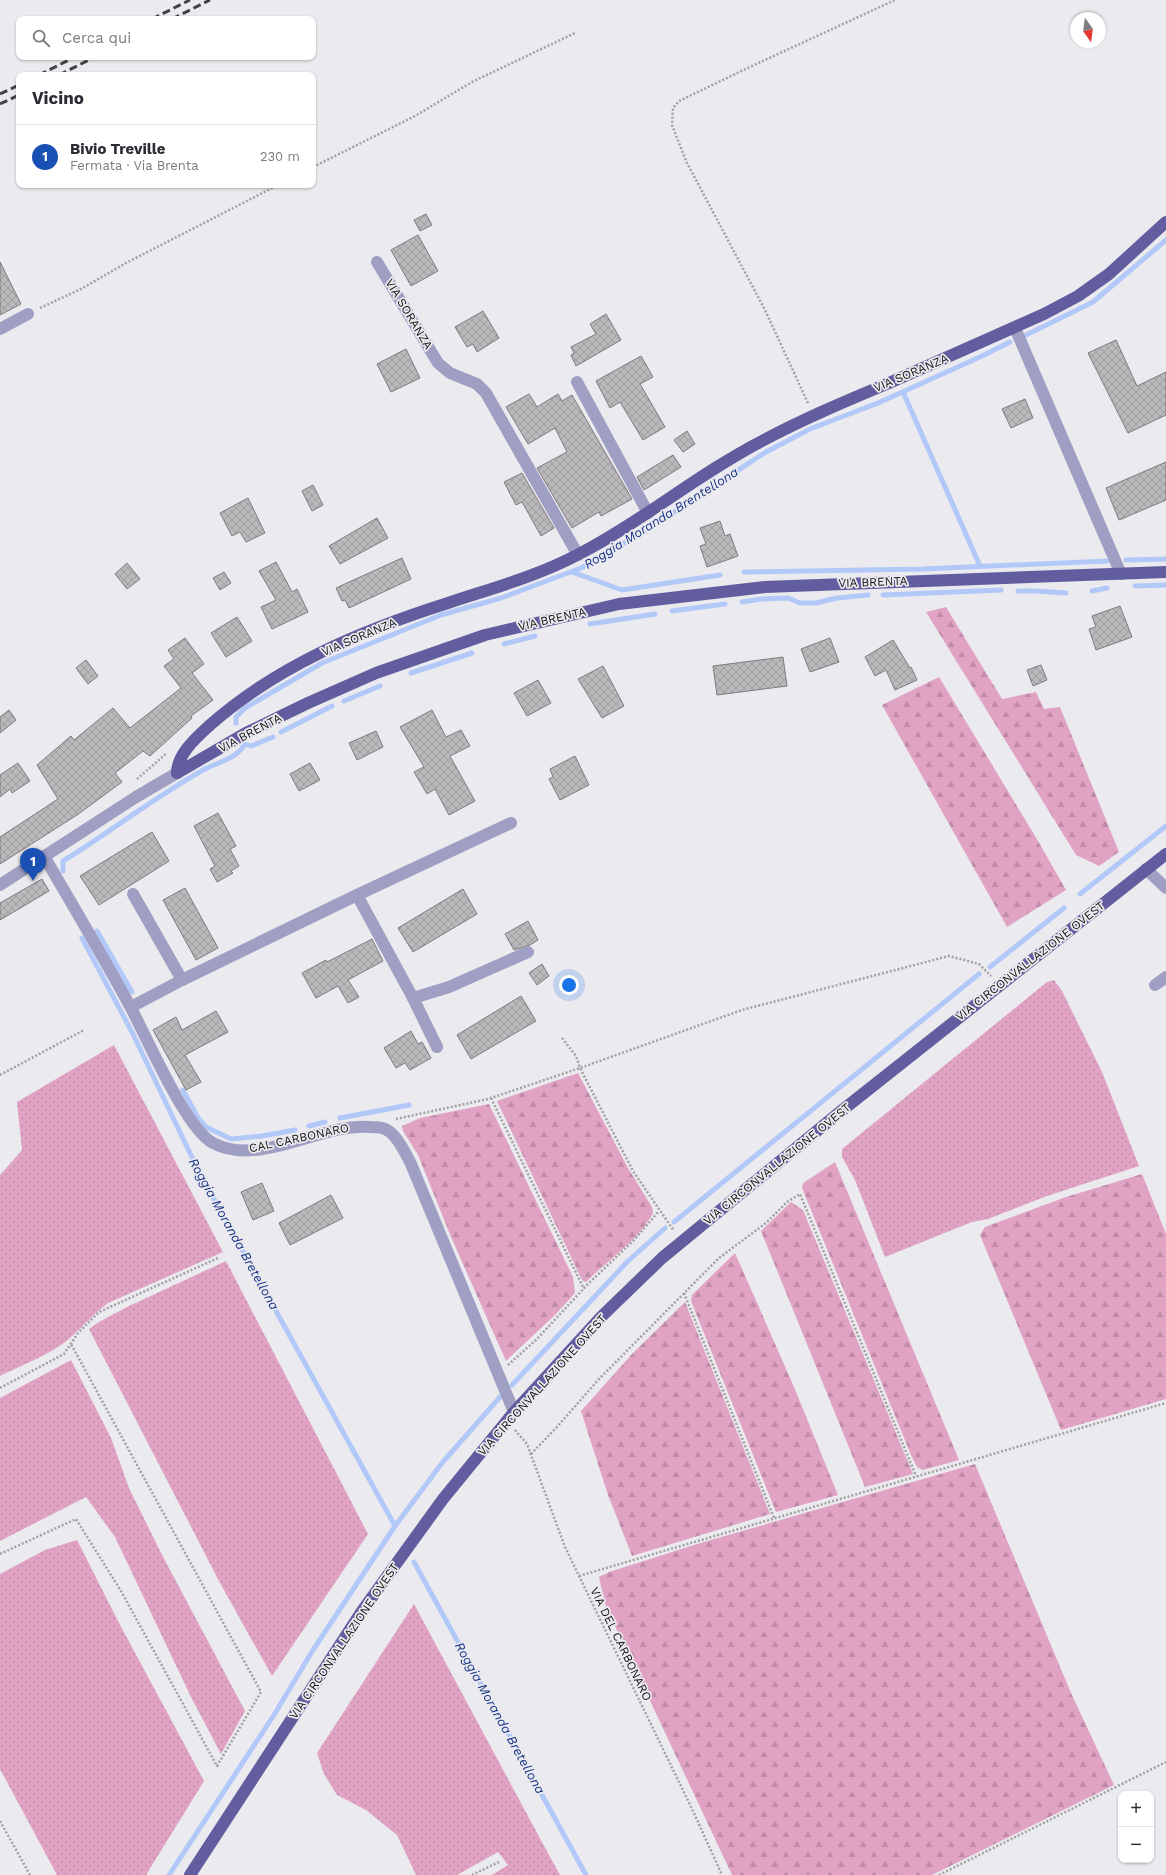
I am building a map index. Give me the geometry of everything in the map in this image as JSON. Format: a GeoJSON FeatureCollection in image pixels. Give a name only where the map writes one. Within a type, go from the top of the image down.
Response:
{"type":"FeatureCollection","features":[{"type":"Feature","properties":{"kind":"main road","name":"VIA SORANZA"},"geometry":{"type":"LineString","coordinates":[[177,773],[178,762],[202,731],[257,688],[296,664],[363,634],[446,603],[535,574],[578,555],[648,512],[725,461],[760,442],[813,415],[1014,328],[1078,296],[1109,274],[1166,222]]}},
{"type":"Feature","properties":{"kind":"main road","name":"VIA BRENTA"},"geometry":{"type":"LineString","coordinates":[[177,773],[253,730],[308,703],[376,673],[485,635],[605,607],[682,595],[765,586],[1166,572]]}},
{"type":"Feature","properties":{"kind":"main road","name":"VIA CIRCONVALLAZIONE OVEST"},"geometry":{"type":"LineString","coordinates":[[190,1875],[362,1611],[443,1499],[510,1417],[601,1317],[662,1258],[840,1112],[1166,854]]}},
{"type":"Feature","properties":{"kind":"street","name":"VIA SORANZA"},"geometry":{"type":"LineString","coordinates":[[377,262],[438,363],[450,373],[477,384],[486,393],[578,555]]}},
{"type":"Feature","properties":{"kind":"street"},"geometry":{"type":"LineString","coordinates":[[0,329],[28,314]]}},
{"type":"Feature","properties":{"kind":"street"},"geometry":{"type":"LineString","coordinates":[[1014,328],[1121,574]]}},
{"type":"Feature","properties":{"kind":"street"},"geometry":{"type":"LineString","coordinates":[[577,382],[648,512]]}},
{"type":"Feature","properties":{"kind":"street","name":"VIA BRENTA"},"geometry":{"type":"LineString","coordinates":[[0,885],[177,773]]}},
{"type":"Feature","properties":{"kind":"street"},"geometry":{"type":"LineString","coordinates":[[131,1007],[182,980],[356,895],[511,823]]}},
{"type":"Feature","properties":{"kind":"street","name":"CAL CARBONARO"},"geometry":{"type":"LineString","coordinates":[[44,856],[131,1007],[188,1116],[203,1136],[222,1148],[252,1151],[332,1130],[358,1126],[380,1127],[391,1133],[411,1164],[499,1373],[510,1417]]}},
{"type":"Feature","properties":{"kind":"street"},"geometry":{"type":"LineString","coordinates":[[1146,869],[1166,888]]}},
{"type":"Feature","properties":{"kind":"street"},"geometry":{"type":"LineString","coordinates":[[133,894],[182,980]]}},
{"type":"Feature","properties":{"kind":"street"},"geometry":{"type":"LineString","coordinates":[[356,895],[413,998],[437,1047]]}},
{"type":"Feature","properties":{"kind":"street"},"geometry":{"type":"LineString","coordinates":[[413,998],[449,987],[528,952]]}},
{"type":"Feature","properties":{"kind":"street"},"geometry":{"type":"LineString","coordinates":[[1155,985],[1166,978]]}},
{"type":"Feature","properties":{"kind":"path"},"geometry":{"type":"LineString","coordinates":[[813,415],[791,363],[765,310],[686,161],[672,125],[673,108],[679,101],[896,0]]}},
{"type":"Feature","properties":{"kind":"path"},"geometry":{"type":"LineString","coordinates":[[316,166],[415,116],[472,82],[575,34]]}},
{"type":"Feature","properties":{"kind":"path"},"geometry":{"type":"LineString","coordinates":[[28,314],[81,289],[126,263],[272,188]]}},
{"type":"Feature","properties":{"kind":"path"},"geometry":{"type":"LineString","coordinates":[[132,783],[169,751]]}},
{"type":"Feature","properties":{"kind":"path"},"geometry":{"type":"LineString","coordinates":[[389,1120],[491,1098],[742,1010],[949,956],[979,964],[1000,984]]}},
{"type":"Feature","properties":{"kind":"path"},"geometry":{"type":"LineString","coordinates":[[0,1075],[84,1030]]}},
{"type":"Feature","properties":{"kind":"path"},"geometry":{"type":"LineString","coordinates":[[562,1038],[576,1056],[580,1068],[633,1171],[659,1212],[673,1230]]}},
{"type":"Feature","properties":{"kind":"path"},"geometry":{"type":"LineString","coordinates":[[491,1098],[584,1289]]}},
{"type":"Feature","properties":{"kind":"path"},"geometry":{"type":"LineString","coordinates":[[531,1454],[599,1379],[719,1258],[766,1223],[787,1202],[800,1194],[916,1476]]}},
{"type":"Feature","properties":{"kind":"path"},"geometry":{"type":"LineString","coordinates":[[499,1373],[537,1339],[584,1289],[634,1240],[659,1212]]}},
{"type":"Feature","properties":{"kind":"path"},"geometry":{"type":"LineString","coordinates":[[0,1388],[64,1354],[78,1333],[99,1312],[218,1258]]}},
{"type":"Feature","properties":{"kind":"path"},"geometry":{"type":"LineString","coordinates":[[684,1293],[774,1518]]}},
{"type":"Feature","properties":{"kind":"path"},"geometry":{"type":"LineString","coordinates":[[0,1554],[76,1519],[121,1591],[218,1766],[261,1692],[71,1344]]}},
{"type":"Feature","properties":{"kind":"path"},"geometry":{"type":"LineString","coordinates":[[579,1576],[1166,1403]]}},
{"type":"Feature","properties":{"kind":"path","name":"VIA DEL CARBONARO"},"geometry":{"type":"LineString","coordinates":[[510,1417],[527,1444],[565,1547],[693,1811],[722,1875]]}},
{"type":"Feature","properties":{"kind":"path"},"geometry":{"type":"LineString","coordinates":[[939,1875],[1166,1762]]}},
{"type":"Feature","properties":{"kind":"path"},"geometry":{"type":"LineString","coordinates":[[0,1821],[30,1875]]}},
{"type":"Feature","properties":{"kind":"path"},"geometry":{"type":"LineString","coordinates":[[472,1875],[499,1862]]}},
{"type":"Feature","properties":{"kind":"green space"},"geometry":{"type":"Polygon","coordinates":[[[946,607],[1002,699],[1036,692],[1044,709],[1060,707],[1119,852],[1099,866],[1076,855],[926,612],[946,607]]]}},
{"type":"Feature","properties":{"kind":"green space"},"geometry":{"type":"Polygon","coordinates":[[[939,677],[1066,890],[1007,927],[882,705],[939,677]]]}},
{"type":"Feature","properties":{"kind":"green space"},"geometry":{"type":"Polygon","coordinates":[[[1054,980],[1062,991],[1102,1072],[1139,1166],[1047,1196],[988,1219],[972,1222],[885,1257],[855,1180],[842,1157],[842,1149],[1047,982],[1054,980]]]}},
{"type":"Feature","properties":{"kind":"green space"},"geometry":{"type":"Polygon","coordinates":[[[114,1045],[223,1252],[108,1303],[64,1343],[0,1376],[0,1175],[22,1150],[17,1102],[114,1045]]]}},
{"type":"Feature","properties":{"kind":"green space"},"geometry":{"type":"Polygon","coordinates":[[[578,1073],[628,1168],[652,1207],[653,1213],[640,1232],[586,1282],[581,1278],[497,1101],[578,1073]]]}},
{"type":"Feature","properties":{"kind":"green space"},"geometry":{"type":"Polygon","coordinates":[[[489,1104],[573,1277],[575,1293],[556,1314],[506,1361],[451,1237],[418,1155],[403,1131],[402,1126],[420,1118],[489,1104]]]}},
{"type":"Feature","properties":{"kind":"green space"},"geometry":{"type":"Polygon","coordinates":[[[835,1162],[959,1460],[923,1470],[917,1467],[911,1455],[802,1188],[803,1183],[835,1162]]]}},
{"type":"Feature","properties":{"kind":"green space"},"geometry":{"type":"Polygon","coordinates":[[[1142,1174],[1166,1234],[1166,1399],[1061,1430],[980,1235],[985,1227],[1066,1197],[1142,1174]]]}},
{"type":"Feature","properties":{"kind":"green space"},"geometry":{"type":"Polygon","coordinates":[[[791,1202],[803,1210],[913,1474],[865,1487],[761,1231],[791,1202]]]}},
{"type":"Feature","properties":{"kind":"green space"},"geometry":{"type":"Polygon","coordinates":[[[735,1253],[794,1387],[838,1495],[776,1512],[691,1301],[692,1295],[735,1253]]]}},
{"type":"Feature","properties":{"kind":"green space"},"geometry":{"type":"Polygon","coordinates":[[[226,1261],[368,1534],[272,1676],[220,1583],[89,1329],[127,1307],[226,1261]]]}},
{"type":"Feature","properties":{"kind":"green space"},"geometry":{"type":"Polygon","coordinates":[[[685,1302],[770,1514],[632,1556],[608,1495],[581,1411],[632,1354],[685,1302]]]}},
{"type":"Feature","properties":{"kind":"green space"},"geometry":{"type":"Polygon","coordinates":[[[71,1360],[111,1438],[129,1488],[161,1553],[245,1711],[221,1754],[191,1697],[115,1537],[86,1497],[0,1541],[0,1398],[71,1360]]]}},
{"type":"Feature","properties":{"kind":"green space"},"geometry":{"type":"Polygon","coordinates":[[[975,1464],[1071,1693],[1114,1785],[932,1875],[732,1875],[606,1607],[599,1577],[609,1572],[697,1544],[975,1464]]]}},
{"type":"Feature","properties":{"kind":"green space"},"geometry":{"type":"Polygon","coordinates":[[[77,1540],[119,1623],[204,1781],[146,1875],[57,1875],[0,1769],[0,1574],[45,1550],[77,1540]]]}},
{"type":"Feature","properties":{"kind":"green space"},"geometry":{"type":"Polygon","coordinates":[[[414,1604],[560,1875],[492,1875],[508,1865],[498,1852],[457,1875],[416,1875],[397,1835],[366,1810],[337,1795],[324,1774],[317,1753],[414,1604]]]}},
{"type":"Feature","properties":{"kind":"building"},"geometry":{"type":"Polygon","coordinates":[[[426,214],[432,225],[420,231],[414,220],[426,214]]]}},
{"type":"Feature","properties":{"kind":"building"},"geometry":{"type":"Polygon","coordinates":[[[418,235],[438,271],[411,286],[391,250],[418,235]]]}},
{"type":"Feature","properties":{"kind":"building"},"geometry":{"type":"Polygon","coordinates":[[[0,262],[21,304],[0,315],[0,262]]]}},
{"type":"Feature","properties":{"kind":"building"},"geometry":{"type":"Polygon","coordinates":[[[483,311],[499,338],[477,352],[473,344],[467,347],[455,327],[483,311]]]}},
{"type":"Feature","properties":{"kind":"building"},"geometry":{"type":"Polygon","coordinates":[[[606,314],[621,340],[576,366],[571,355],[574,353],[571,347],[596,334],[590,324],[606,314]]]}},
{"type":"Feature","properties":{"kind":"building"},"geometry":{"type":"Polygon","coordinates":[[[1116,340],[1137,386],[1166,372],[1166,415],[1128,433],[1088,353],[1116,340]]]}},
{"type":"Feature","properties":{"kind":"building"},"geometry":{"type":"Polygon","coordinates":[[[406,349],[420,378],[391,392],[377,364],[406,349]]]}},
{"type":"Feature","properties":{"kind":"building"},"geometry":{"type":"Polygon","coordinates":[[[641,356],[653,377],[640,384],[665,427],[643,440],[620,402],[610,408],[596,381],[641,356]]]}},
{"type":"Feature","properties":{"kind":"building"},"geometry":{"type":"Polygon","coordinates":[[[529,394],[537,407],[558,394],[562,401],[572,395],[632,499],[601,516],[599,512],[572,528],[537,468],[567,452],[555,428],[528,444],[506,407],[529,394]]]}},
{"type":"Feature","properties":{"kind":"building"},"geometry":{"type":"Polygon","coordinates":[[[1025,399],[1033,418],[1011,428],[1002,409],[1025,399]]]}},
{"type":"Feature","properties":{"kind":"building"},"geometry":{"type":"Polygon","coordinates":[[[687,431],[695,444],[683,452],[674,440],[687,431]]]}},
{"type":"Feature","properties":{"kind":"building"},"geometry":{"type":"Polygon","coordinates":[[[673,455],[681,467],[644,490],[637,477],[673,455]]]}},
{"type":"Feature","properties":{"kind":"building"},"geometry":{"type":"Polygon","coordinates":[[[1166,462],[1166,500],[1119,520],[1106,488],[1166,462]]]}},
{"type":"Feature","properties":{"kind":"building"},"geometry":{"type":"Polygon","coordinates":[[[522,473],[554,528],[541,536],[522,502],[516,505],[504,482],[522,473]]]}},
{"type":"Feature","properties":{"kind":"building"},"geometry":{"type":"Polygon","coordinates":[[[313,485],[323,505],[312,511],[302,491],[313,485]]]}},
{"type":"Feature","properties":{"kind":"building"},"geometry":{"type":"Polygon","coordinates":[[[248,498],[265,533],[246,542],[240,532],[232,536],[220,513],[248,498]]]}},
{"type":"Feature","properties":{"kind":"building"},"geometry":{"type":"Polygon","coordinates":[[[377,518],[388,538],[340,564],[329,546],[377,518]]]}},
{"type":"Feature","properties":{"kind":"building"},"geometry":{"type":"Polygon","coordinates":[[[720,521],[725,536],[730,534],[738,556],[707,567],[700,546],[706,544],[700,528],[720,521]]]}},
{"type":"Feature","properties":{"kind":"building"},"geometry":{"type":"Polygon","coordinates":[[[402,558],[411,579],[349,608],[345,600],[342,601],[336,588],[402,558]]]}},
{"type":"Feature","properties":{"kind":"building"},"geometry":{"type":"Polygon","coordinates":[[[276,562],[292,592],[297,589],[308,612],[272,629],[261,607],[276,600],[259,571],[276,562]]]}},
{"type":"Feature","properties":{"kind":"building"},"geometry":{"type":"Polygon","coordinates":[[[127,563],[140,579],[127,589],[115,574],[127,563]]]}},
{"type":"Feature","properties":{"kind":"building"},"geometry":{"type":"Polygon","coordinates":[[[224,572],[231,583],[220,590],[213,578],[224,572]]]}},
{"type":"Feature","properties":{"kind":"building"},"geometry":{"type":"Polygon","coordinates":[[[1120,606],[1132,637],[1096,650],[1089,629],[1096,627],[1092,616],[1120,606]]]}},
{"type":"Feature","properties":{"kind":"building"},"geometry":{"type":"Polygon","coordinates":[[[237,617],[252,641],[226,657],[211,633],[237,617]]]}},
{"type":"Feature","properties":{"kind":"building"},"geometry":{"type":"Polygon","coordinates":[[[185,638],[204,664],[192,673],[213,700],[191,716],[192,718],[150,756],[143,751],[115,773],[122,782],[77,815],[0,864],[0,837],[58,799],[37,765],[71,736],[74,740],[113,708],[130,728],[181,688],[164,666],[174,659],[168,650],[185,638]]]}},
{"type":"Feature","properties":{"kind":"building"},"geometry":{"type":"Polygon","coordinates":[[[830,638],[839,662],[810,672],[801,649],[830,638]]]}},
{"type":"Feature","properties":{"kind":"building"},"geometry":{"type":"Polygon","coordinates":[[[893,640],[910,668],[911,667],[917,680],[895,690],[886,670],[875,676],[865,657],[893,640]]]}},
{"type":"Feature","properties":{"kind":"building"},"geometry":{"type":"Polygon","coordinates":[[[783,657],[787,686],[717,695],[713,666],[783,657]]]}},
{"type":"Feature","properties":{"kind":"building"},"geometry":{"type":"Polygon","coordinates":[[[86,660],[98,676],[88,684],[76,668],[86,660]]]}},
{"type":"Feature","properties":{"kind":"building"},"geometry":{"type":"Polygon","coordinates":[[[1041,665],[1047,680],[1033,686],[1027,670],[1041,665]]]}},
{"type":"Feature","properties":{"kind":"building"},"geometry":{"type":"Polygon","coordinates":[[[603,666],[624,706],[602,718],[578,679],[603,666]]]}},
{"type":"Feature","properties":{"kind":"building"},"geometry":{"type":"Polygon","coordinates":[[[538,680],[551,703],[527,716],[514,693],[538,680]]]}},
{"type":"Feature","properties":{"kind":"building"},"geometry":{"type":"Polygon","coordinates":[[[9,710],[16,720],[0,733],[0,717],[9,710]]]}},
{"type":"Feature","properties":{"kind":"building"},"geometry":{"type":"Polygon","coordinates":[[[432,710],[446,737],[461,730],[470,746],[450,756],[475,801],[449,815],[435,789],[427,794],[414,772],[424,767],[400,727],[432,710]]]}},
{"type":"Feature","properties":{"kind":"building"},"geometry":{"type":"Polygon","coordinates":[[[376,731],[383,747],[357,760],[349,743],[376,731]]]}},
{"type":"Feature","properties":{"kind":"building"},"geometry":{"type":"Polygon","coordinates":[[[575,756],[589,785],[560,800],[549,779],[553,777],[550,769],[575,756]]]}},
{"type":"Feature","properties":{"kind":"building"},"geometry":{"type":"Polygon","coordinates":[[[18,763],[30,781],[12,793],[10,789],[0,797],[0,775],[18,763]]]}},
{"type":"Feature","properties":{"kind":"building"},"geometry":{"type":"Polygon","coordinates":[[[310,763],[320,780],[299,791],[290,774],[310,763]]]}},
{"type":"Feature","properties":{"kind":"building"},"geometry":{"type":"Polygon","coordinates":[[[218,813],[236,846],[230,849],[239,866],[231,871],[233,873],[217,882],[210,869],[215,866],[194,826],[218,813]]]}},
{"type":"Feature","properties":{"kind":"building"},"geometry":{"type":"Polygon","coordinates":[[[152,832],[169,861],[99,905],[80,876],[152,832]]]}},
{"type":"Feature","properties":{"kind":"building"},"geometry":{"type":"Polygon","coordinates":[[[42,879],[49,891],[0,920],[0,903],[42,879]]]}},
{"type":"Feature","properties":{"kind":"building"},"geometry":{"type":"Polygon","coordinates":[[[185,888],[218,948],[196,960],[163,900],[185,888]]]}},
{"type":"Feature","properties":{"kind":"building"},"geometry":{"type":"Polygon","coordinates":[[[463,889],[477,914],[413,952],[398,928],[463,889]]]}},
{"type":"Feature","properties":{"kind":"building"},"geometry":{"type":"Polygon","coordinates":[[[528,921],[538,940],[530,945],[514,950],[505,934],[528,921]]]}},
{"type":"Feature","properties":{"kind":"building"},"geometry":{"type":"Polygon","coordinates":[[[372,939],[383,961],[348,980],[359,997],[348,1003],[338,986],[316,998],[302,973],[326,960],[327,962],[372,939]]]}},
{"type":"Feature","properties":{"kind":"building"},"geometry":{"type":"Polygon","coordinates":[[[542,964],[549,976],[537,985],[529,973],[542,964]]]}},
{"type":"Feature","properties":{"kind":"building"},"geometry":{"type":"Polygon","coordinates":[[[521,996],[536,1021],[471,1059],[457,1035],[521,996]]]}},
{"type":"Feature","properties":{"kind":"building"},"geometry":{"type":"Polygon","coordinates":[[[216,1011],[228,1032],[185,1055],[201,1082],[186,1090],[153,1030],[176,1017],[182,1030],[216,1011]]]}},
{"type":"Feature","properties":{"kind":"building"},"geometry":{"type":"Polygon","coordinates":[[[411,1031],[418,1044],[422,1042],[431,1058],[410,1070],[405,1063],[396,1068],[384,1048],[411,1031]]]}},
{"type":"Feature","properties":{"kind":"building"},"geometry":{"type":"Polygon","coordinates":[[[262,1183],[274,1211],[253,1220],[241,1192],[262,1183]]]}},
{"type":"Feature","properties":{"kind":"building"},"geometry":{"type":"Polygon","coordinates":[[[331,1195],[343,1218],[290,1245],[279,1223],[331,1195]]]}},
{"type":"Feature","properties":{"kind":"waterway"},"geometry":{"type":"LineString","coordinates":[[1026,335],[1093,302],[1166,240]]}},
{"type":"Feature","properties":{"kind":"waterway","name":"Roggia Moranda Brentellona"},"geometry":{"type":"LineString","coordinates":[[236,723],[236,717],[245,708],[322,663],[441,615],[501,598],[581,568],[648,529],[766,452],[810,429],[878,403],[1010,342]]}},
{"type":"Feature","properties":{"kind":"waterway"},"geometry":{"type":"LineString","coordinates":[[903,392],[980,566]]}},
{"type":"Feature","properties":{"kind":"waterway"},"geometry":{"type":"LineString","coordinates":[[1126,560],[1166,559]]}},
{"type":"Feature","properties":{"kind":"waterway"},"geometry":{"type":"LineString","coordinates":[[744,572],[923,569],[1107,561]]}},
{"type":"Feature","properties":{"kind":"waterway"},"geometry":{"type":"LineString","coordinates":[[572,572],[622,590],[720,575]]}},
{"type":"Feature","properties":{"kind":"waterway"},"geometry":{"type":"LineString","coordinates":[[1135,586],[1166,585]]}},
{"type":"Feature","properties":{"kind":"waterway"},"geometry":{"type":"LineString","coordinates":[[1092,591],[1107,588]]}},
{"type":"Feature","properties":{"kind":"waterway"},"geometry":{"type":"LineString","coordinates":[[883,595],[1001,590]]}},
{"type":"Feature","properties":{"kind":"waterway"},"geometry":{"type":"LineString","coordinates":[[1018,591],[1066,593]]}},
{"type":"Feature","properties":{"kind":"waterway"},"geometry":{"type":"LineString","coordinates":[[742,602],[761,599],[788,598],[800,603],[816,603],[837,598],[868,595]]}},
{"type":"Feature","properties":{"kind":"waterway"},"geometry":{"type":"LineString","coordinates":[[672,611],[725,604]]}},
{"type":"Feature","properties":{"kind":"waterway"},"geometry":{"type":"LineString","coordinates":[[590,624],[655,614]]}},
{"type":"Feature","properties":{"kind":"waterway"},"geometry":{"type":"LineString","coordinates":[[504,644],[535,636]]}},
{"type":"Feature","properties":{"kind":"waterway"},"geometry":{"type":"LineString","coordinates":[[411,673],[472,653]]}},
{"type":"Feature","properties":{"kind":"waterway"},"geometry":{"type":"LineString","coordinates":[[344,701],[380,686]]}},
{"type":"Feature","properties":{"kind":"waterway"},"geometry":{"type":"LineString","coordinates":[[281,732],[332,706]]}},
{"type":"Feature","properties":{"kind":"waterway","name":"Roggia Moranda Brentellona"},"geometry":{"type":"LineString","coordinates":[[63,871],[63,861],[152,801],[207,768],[233,756],[242,749],[245,744],[251,746],[273,737]]}},
{"type":"Feature","properties":{"kind":"waterway"},"geometry":{"type":"LineString","coordinates":[[1080,894],[1166,826]]}},
{"type":"Feature","properties":{"kind":"waterway"},"geometry":{"type":"LineString","coordinates":[[990,967],[1064,908]]}},
{"type":"Feature","properties":{"kind":"waterway"},"geometry":{"type":"LineString","coordinates":[[97,931],[132,992]]}},
{"type":"Feature","properties":{"kind":"waterway","name":"Roggia Moranda Bretellona"},"geometry":{"type":"LineString","coordinates":[[82,938],[133,1034],[199,1172],[395,1526]]}},
{"type":"Feature","properties":{"kind":"waterway"},"geometry":{"type":"LineString","coordinates":[[674,1222],[979,974]]}},
{"type":"Feature","properties":{"kind":"waterway"},"geometry":{"type":"LineString","coordinates":[[183,1090],[198,1118],[206,1127],[231,1139],[262,1136],[295,1130]]}},
{"type":"Feature","properties":{"kind":"waterway"},"geometry":{"type":"LineString","coordinates":[[340,1118],[409,1105]]}},
{"type":"Feature","properties":{"kind":"waterway"},"geometry":{"type":"LineString","coordinates":[[309,1126],[325,1122]]}},
{"type":"Feature","properties":{"kind":"waterway"},"geometry":{"type":"LineString","coordinates":[[512,1385],[628,1261],[665,1228]]}},
{"type":"Feature","properties":{"kind":"waterway"},"geometry":{"type":"LineString","coordinates":[[169,1875],[274,1715],[313,1650],[395,1526],[442,1463],[500,1397]]}},
{"type":"Feature","properties":{"kind":"waterway","name":"Roggia Moranda Bretellona"},"geometry":{"type":"LineString","coordinates":[[414,1562],[586,1875]]}},
{"type":"Feature","properties":{"kind":"railway"},"geometry":{"type":"LineString","coordinates":[[158,16],[190,0]]}},
{"type":"Feature","properties":{"kind":"railway"},"geometry":{"type":"LineString","coordinates":[[178,16],[210,0]]}},
{"type":"Feature","properties":{"kind":"railway"},"geometry":{"type":"LineString","coordinates":[[45,72],[69,60]]}},
{"type":"Feature","properties":{"kind":"railway"},"geometry":{"type":"LineString","coordinates":[[65,72],[89,60]]}},
{"type":"Feature","properties":{"kind":"railway"},"geometry":{"type":"LineString","coordinates":[[0,94],[16,86]]}},
{"type":"Feature","properties":{"kind":"railway"},"geometry":{"type":"LineString","coordinates":[[0,104],[16,96]]}},
{"type":"Feature","properties":{"kind":"place","name":"Bivio Treville"},"geometry":{"type":"Point","coordinates":[33,881]}}]}
